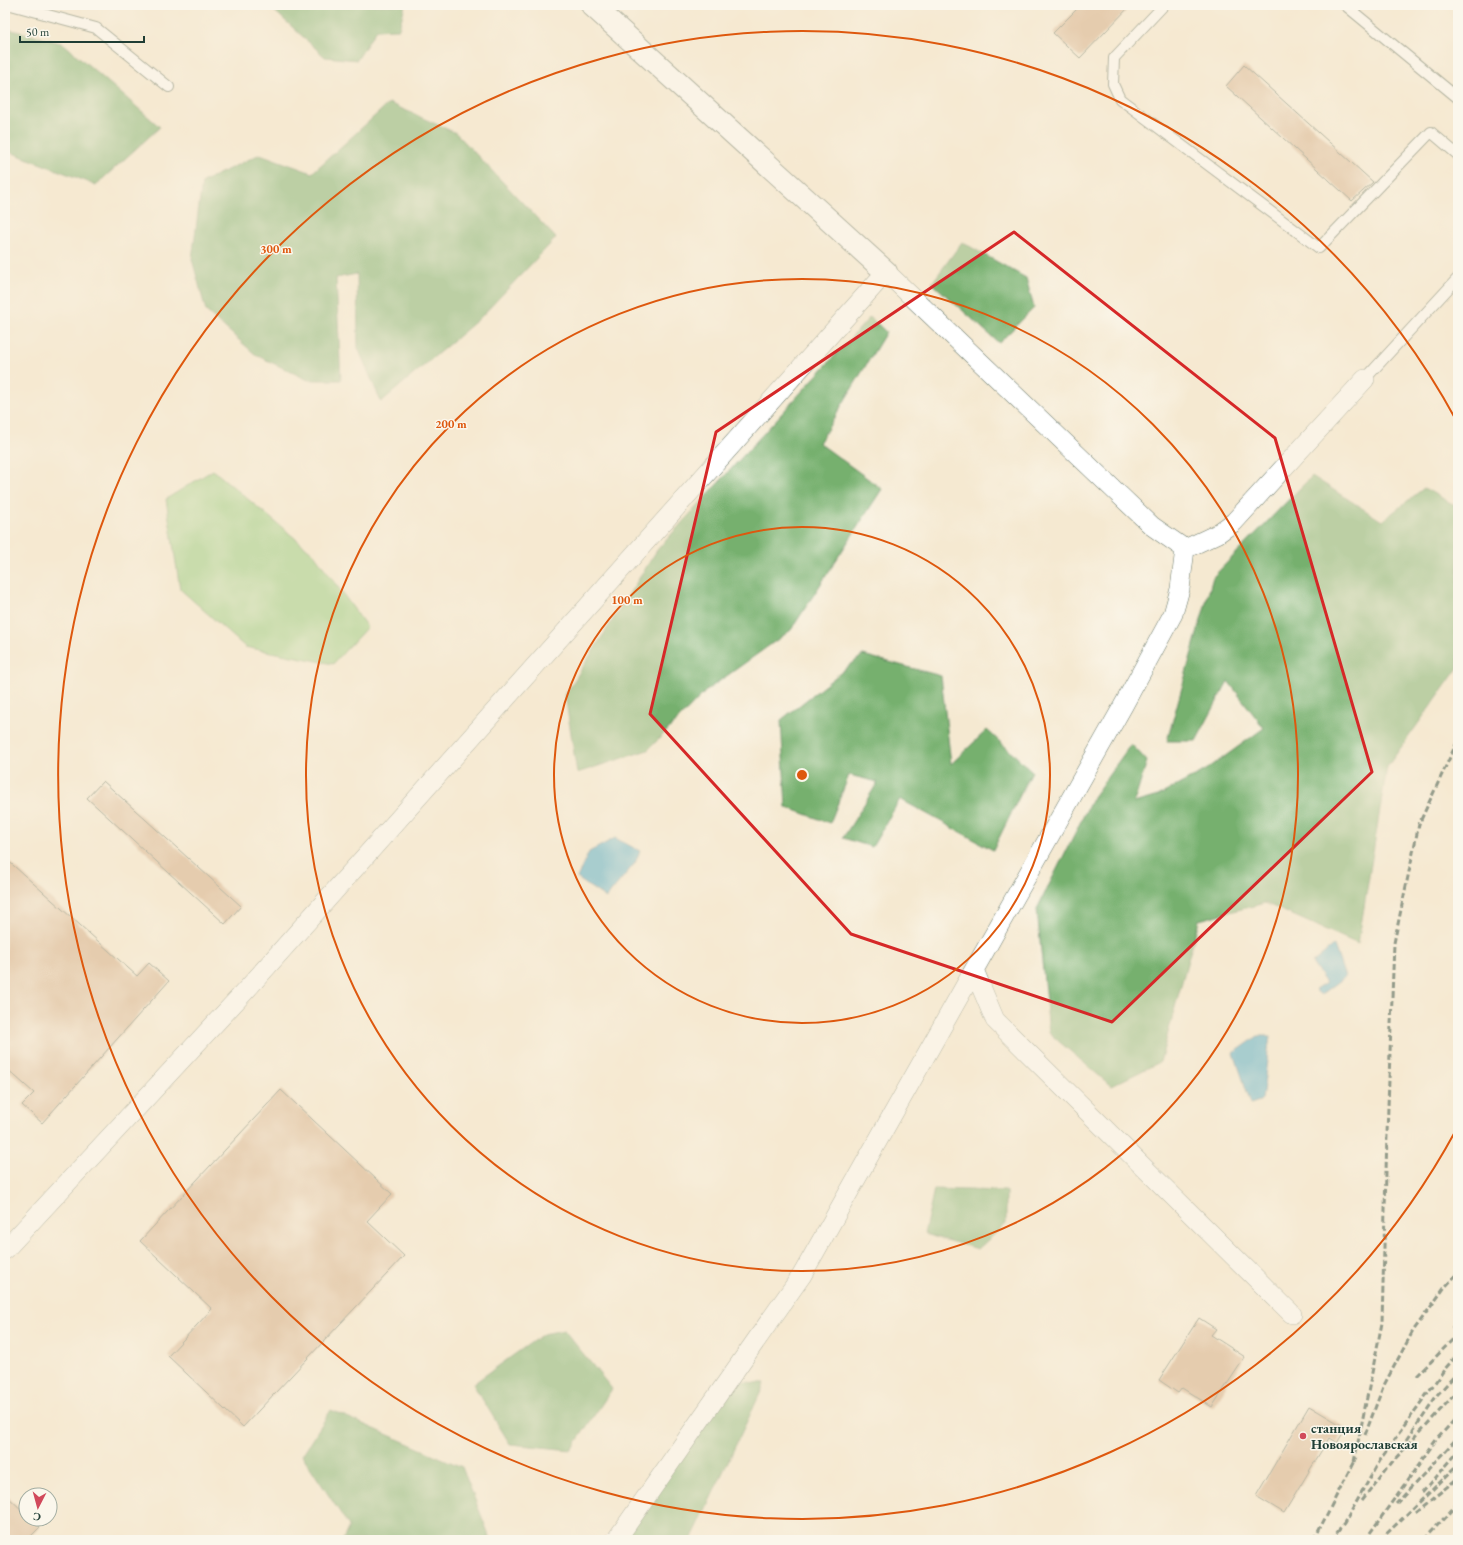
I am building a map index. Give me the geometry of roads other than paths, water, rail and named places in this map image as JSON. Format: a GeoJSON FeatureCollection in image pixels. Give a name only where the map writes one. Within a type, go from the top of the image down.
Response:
{"type":"FeatureCollection","features":[{"type":"Feature","properties":{"kind":"street"},"geometry":{"type":"LineString","coordinates":[[592,5],[886,272],[1152,526],[1185,549]]}},
{"type":"Feature","properties":{"kind":"street"},"geometry":{"type":"LineString","coordinates":[[5,1250],[248,988],[886,272]]}},
{"type":"Feature","properties":{"kind":"street"},"geometry":{"type":"LineString","coordinates":[[1185,549],[1217,534],[1234,522],[1365,379]]}},
{"type":"Feature","properties":{"kind":"street"},"geometry":{"type":"LineString","coordinates":[[616,1540],[802,1275],[1120,712],[1173,614],[1180,589],[1185,549]]}},
{"type":"Feature","properties":{"kind":"street"},"geometry":{"type":"LineString","coordinates":[[974,970],[995,1020],[1292,1314]]}},
{"type":"Feature","properties":{"kind":"lane"},"geometry":{"type":"LineString","coordinates":[[11,5],[96,28],[169,87]]}},
{"type":"Feature","properties":{"kind":"lane"},"geometry":{"type":"LineString","coordinates":[[1164,5],[1114,58],[1113,84],[1120,99],[1319,248],[1431,132],[1458,155]]}},
{"type":"Feature","properties":{"kind":"lane"},"geometry":{"type":"LineString","coordinates":[[1345,5],[1458,98]]}},
{"type":"Feature","properties":{"kind":"lane"},"geometry":{"type":"LineString","coordinates":[[1365,379],[1458,278]]}},
{"type":"Feature","properties":{"kind":"water"},"geometry":{"type":"Polygon","coordinates":[[[615,838],[640,851],[635,863],[606,898],[577,878],[589,852],[615,838]]]}},
{"type":"Feature","properties":{"kind":"water"},"geometry":{"type":"Polygon","coordinates":[[[1334,945],[1345,977],[1321,995],[1315,990],[1326,983],[1312,963],[1334,945]]]}},
{"type":"Feature","properties":{"kind":"water"},"geometry":{"type":"Polygon","coordinates":[[[1258,1036],[1270,1036],[1262,1100],[1251,1104],[1234,1053],[1258,1036]]]}},
{"type":"Feature","properties":{"kind":"railway"},"geometry":{"type":"LineString","coordinates":[[1354,1462],[1382,1323],[1394,943],[1419,824],[1458,740]]}},
{"type":"Feature","properties":{"kind":"railway"},"geometry":{"type":"LineString","coordinates":[[1365,1435],[1383,1387],[1413,1331],[1445,1287],[1458,1273]]}},
{"type":"Feature","properties":{"kind":"railway"},"geometry":{"type":"LineString","coordinates":[[1452,1328],[1458,1321]]}},
{"type":"Feature","properties":{"kind":"railway"},"geometry":{"type":"LineString","coordinates":[[1417,1376],[1458,1334]]}},
{"type":"Feature","properties":{"kind":"railway"},"geometry":{"type":"LineString","coordinates":[[1331,1540],[1344,1524],[1382,1457],[1444,1370],[1458,1354]]}},
{"type":"Feature","properties":{"kind":"railway"},"geometry":{"type":"LineString","coordinates":[[1407,1440],[1437,1395],[1458,1372]]}},
{"type":"Feature","properties":{"kind":"railway"},"geometry":{"type":"LineString","coordinates":[[1362,1501],[1393,1461],[1458,1391]]}},
{"type":"Feature","properties":{"kind":"railway"},"geometry":{"type":"LineString","coordinates":[[1370,1533],[1436,1440],[1458,1416]]}},
{"type":"Feature","properties":{"kind":"railway"},"geometry":{"type":"LineString","coordinates":[[1396,1504],[1458,1437]]}},
{"type":"Feature","properties":{"kind":"railway"},"geometry":{"type":"LineString","coordinates":[[1422,1493],[1458,1452]]}},
{"type":"Feature","properties":{"kind":"railway"},"geometry":{"type":"LineString","coordinates":[[1314,1540],[1356,1457]]}},
{"type":"Feature","properties":{"kind":"railway"},"geometry":{"type":"LineString","coordinates":[[1380,1540],[1458,1465]]}},
{"type":"Feature","properties":{"kind":"railway"},"geometry":{"type":"LineString","coordinates":[[1416,1512],[1458,1478]]}},
{"type":"Feature","properties":{"kind":"railway"},"geometry":{"type":"LineString","coordinates":[[1424,1540],[1458,1503]]}},
{"type":"Feature","properties":{"kind":"place","name":"станция Новоярославская"},"geometry":{"type":"Point","coordinates":[1303,1436]}}]}
